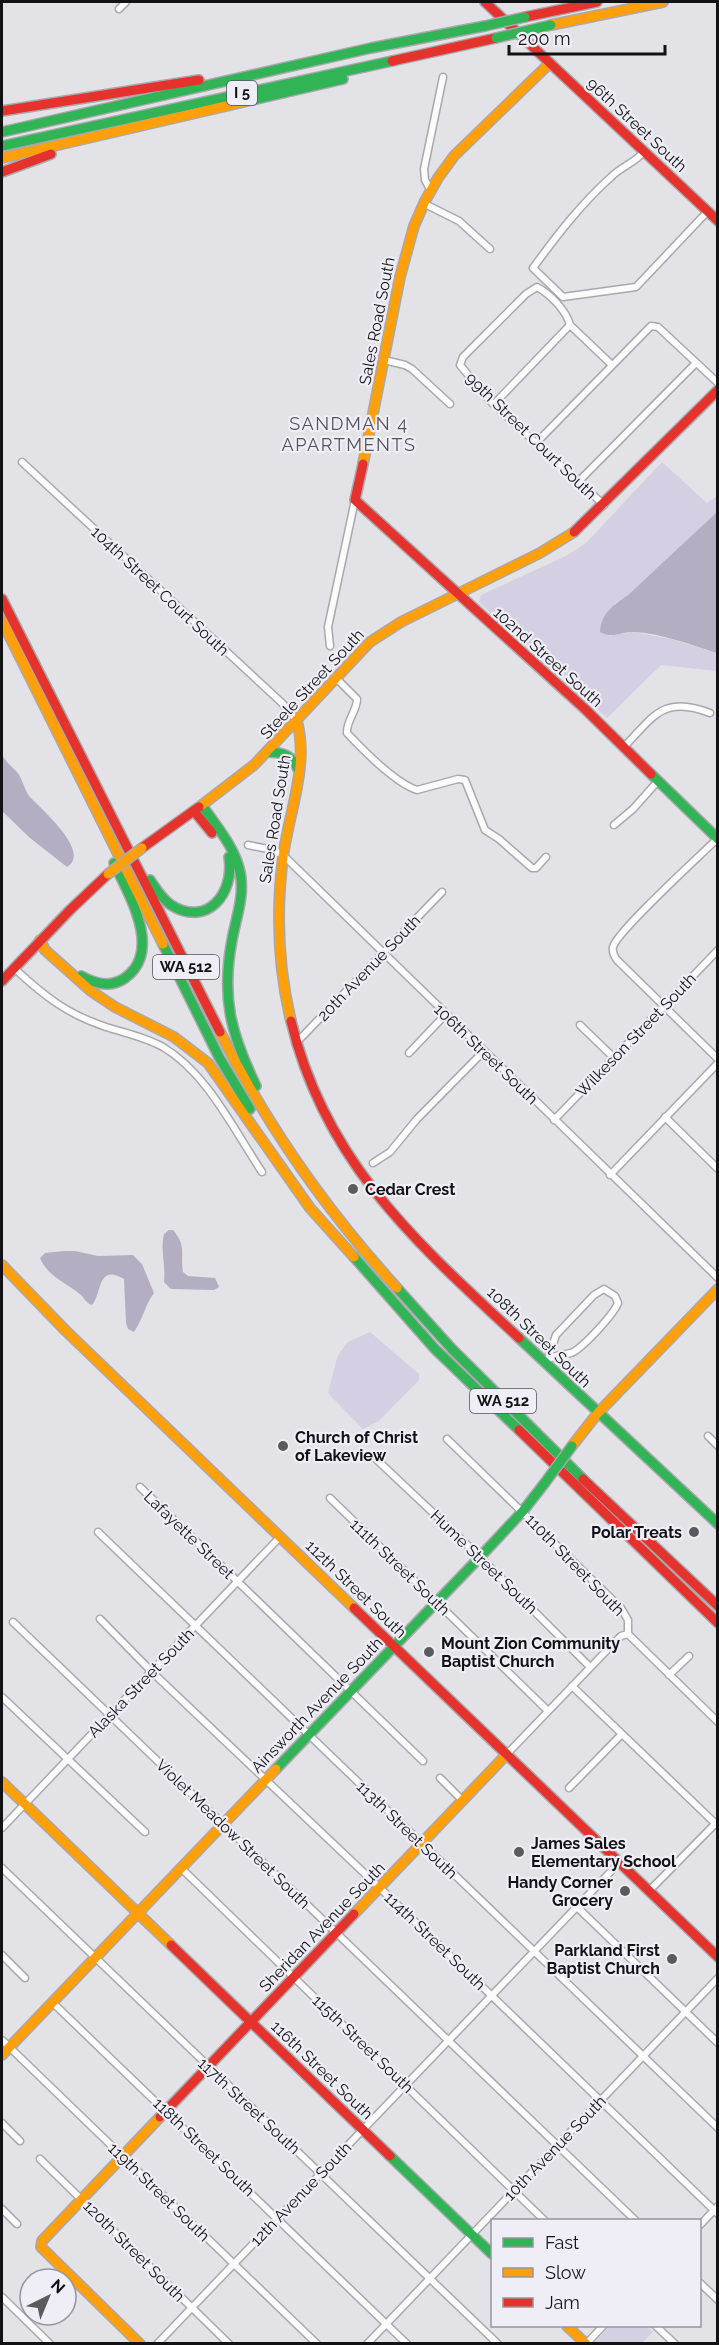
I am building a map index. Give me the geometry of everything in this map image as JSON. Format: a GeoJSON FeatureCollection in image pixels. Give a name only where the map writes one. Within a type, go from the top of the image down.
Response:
{"type":"FeatureCollection","features":[{"type":"Feature","properties":{"kind":"main road","name":"96th Street South"},"geometry":{"type":"LineString","coordinates":[[485,2],[717,221]]}},
{"type":"Feature","properties":{"kind":"main road","name":"I 5"},"geometry":{"type":"LineString","coordinates":[[2,132],[372,48],[597,2]]}},
{"type":"Feature","properties":{"kind":"main road","name":"I 5"},"geometry":{"type":"LineString","coordinates":[[2,146],[663,2]]}},
{"type":"Feature","properties":{"kind":"main road"},"geometry":{"type":"LineString","coordinates":[[2,158],[226,108],[376,71],[483,40]]}},
{"type":"Feature","properties":{"kind":"main road"},"geometry":{"type":"LineString","coordinates":[[2,111],[136,91],[372,48]]}},
{"type":"Feature","properties":{"kind":"main road","name":"Sales Road South"},"geometry":{"type":"LineString","coordinates":[[355,500],[407,248],[423,203],[441,171],[454,156],[550,63]]}},
{"type":"Feature","properties":{"kind":"main road"},"geometry":{"type":"LineString","coordinates":[[2,172],[124,129]]}},
{"type":"Feature","properties":{"kind":"main road","name":"Steele Street South"},"geometry":{"type":"LineString","coordinates":[[2,981],[40,940],[108,874],[247,771],[297,721],[357,653],[383,632],[562,541],[579,529],[717,390]]}},
{"type":"Feature","properties":{"kind":"main road","name":"102nd Street South"},"geometry":{"type":"LineString","coordinates":[[355,500],[624,747],[717,839]]}},
{"type":"Feature","properties":{"kind":"main road","name":"WA 512"},"geometry":{"type":"LineString","coordinates":[[2,599],[252,1094],[339,1220],[403,1297],[476,1374],[717,1606]]}},
{"type":"Feature","properties":{"kind":"main road","name":"WA 512"},"geometry":{"type":"LineString","coordinates":[[2,621],[219,1057],[273,1146],[344,1246],[450,1364],[717,1623]]}},
{"type":"Feature","properties":{"kind":"main road","name":"Sales Road South"},"geometry":{"type":"LineString","coordinates":[[297,721],[302,744],[283,855],[278,931],[285,997],[296,1043],[314,1092],[351,1161]]}},
{"type":"Feature","properties":{"kind":"main road"},"geometry":{"type":"LineString","coordinates":[[267,752],[281,752],[290,755],[298,769]]}},
{"type":"Feature","properties":{"kind":"main road"},"geometry":{"type":"LineString","coordinates":[[96,788],[110,807],[160,895],[177,908],[193,911],[211,907],[220,900],[228,889],[232,872],[226,851],[198,808]]}},
{"type":"Feature","properties":{"kind":"main road"},"geometry":{"type":"LineString","coordinates":[[40,940],[52,946],[78,973],[102,985],[127,978],[142,958],[144,943],[141,930],[93,815],[88,795]]}},
{"type":"Feature","properties":{"kind":"main road"},"geometry":{"type":"LineString","coordinates":[[198,808],[233,853],[242,879],[241,896],[225,979],[229,1021],[252,1077],[283,1141]]}},
{"type":"Feature","properties":{"kind":"main road"},"geometry":{"type":"LineString","coordinates":[[40,940],[45,950],[91,991],[115,1007],[174,1037],[195,1051],[207,1063],[310,1208],[344,1246]]}},
{"type":"Feature","properties":{"kind":"main road","name":"108th Street South"},"geometry":{"type":"LineString","coordinates":[[351,1161],[399,1222],[546,1361],[597,1414],[716,1519]]}},
{"type":"Feature","properties":{"kind":"main road","name":"112th Street South"},"geometry":{"type":"LineString","coordinates":[[2,1265],[66,1331],[717,1957]]}},
{"type":"Feature","properties":{"kind":"main road","name":"Ainsworth Avenue South"},"geometry":{"type":"LineString","coordinates":[[2,2055],[5,2043],[52,2002],[523,1512],[597,1414],[717,1289]]}},
{"type":"Feature","properties":{"kind":"main road","name":"Sheridan Avenue South"},"geometry":{"type":"LineString","coordinates":[[140,2343],[48,2256],[41,2244],[47,2234],[507,1754]]}},
{"type":"Feature","properties":{"kind":"main road","name":"116th Street South"},"geometry":{"type":"LineString","coordinates":[[2,1782],[491,2253]]}},
{"type":"Feature","properties":{"kind":"main road"},"geometry":{"type":"LineString","coordinates":[[569,2327],[586,2343]]}},
{"type":"Feature","properties":{"kind":"street"},"geometry":{"type":"LineString","coordinates":[[119,9],[126,2]]}},
{"type":"Feature","properties":{"kind":"street"},"geometry":{"type":"LineString","coordinates":[[430,189],[424,169],[443,77]]}},
{"type":"Feature","properties":{"kind":"street"},"geometry":{"type":"LineString","coordinates":[[644,152],[611,177],[572,215],[533,268],[564,297],[636,287],[707,212]]}},
{"type":"Feature","properties":{"kind":"street"},"geometry":{"type":"LineString","coordinates":[[423,203],[459,221],[490,249]]}},
{"type":"Feature","properties":{"kind":"street","name":"99th Street Court South"},"geometry":{"type":"LineString","coordinates":[[570,325],[561,308],[543,291],[535,288],[526,294],[463,357],[460,365],[494,404],[604,505]]}},
{"type":"Feature","properties":{"kind":"street"},"geometry":{"type":"LineString","coordinates":[[494,404],[570,325],[612,365]]}},
{"type":"Feature","properties":{"kind":"street"},"geometry":{"type":"LineString","coordinates":[[536,443],[649,327],[655,325],[717,382]]}},
{"type":"Feature","properties":{"kind":"street"},"geometry":{"type":"LineString","coordinates":[[384,360],[412,369],[450,404]]}},
{"type":"Feature","properties":{"kind":"street"},"geometry":{"type":"LineString","coordinates":[[578,482],[696,363]]}},
{"type":"Feature","properties":{"kind":"street","name":"104th Street Court South"},"geometry":{"type":"LineString","coordinates":[[22,462],[282,703],[297,721]]}},
{"type":"Feature","properties":{"kind":"street","name":"Sales Road South"},"geometry":{"type":"LineString","coordinates":[[330,646],[328,627],[355,500]]}},
{"type":"Feature","properties":{"kind":"street"},"geometry":{"type":"LineString","coordinates":[[335,677],[356,697],[357,703],[347,727],[347,733],[386,769],[404,784],[417,790],[458,779],[465,780],[485,830],[499,839],[532,868],[536,868],[546,857]]}},
{"type":"Feature","properties":{"kind":"street"},"geometry":{"type":"LineString","coordinates":[[624,747],[654,716],[670,707],[691,706],[710,713]]}},
{"type":"Feature","properties":{"kind":"street"},"geometry":{"type":"LineString","coordinates":[[614,825],[633,809],[658,781]]}},
{"type":"Feature","properties":{"kind":"street"},"geometry":{"type":"LineString","coordinates":[[610,1175],[717,1061],[617,960],[613,949],[628,927],[717,839]]}},
{"type":"Feature","properties":{"kind":"street","name":"106th Street South"},"geometry":{"type":"LineString","coordinates":[[248,844],[283,855],[717,1278]]}},
{"type":"Feature","properties":{"kind":"street","name":"20th Avenue South"},"geometry":{"type":"LineString","coordinates":[[296,1043],[442,892]]}},
{"type":"Feature","properties":{"kind":"street","name":"Wilkeson Street South"},"geometry":{"type":"LineString","coordinates":[[554,1120],[717,950]]}},
{"type":"Feature","properties":{"kind":"street"},"geometry":{"type":"LineString","coordinates":[[14,968],[45,997],[66,1011],[150,1040],[178,1058],[205,1086],[262,1172]]}},
{"type":"Feature","properties":{"kind":"street"},"geometry":{"type":"LineString","coordinates":[[409,1053],[446,1014]]}},
{"type":"Feature","properties":{"kind":"street"},"geometry":{"type":"LineString","coordinates":[[580,1025],[613,1057]]}},
{"type":"Feature","properties":{"kind":"street"},"geometry":{"type":"LineString","coordinates":[[373,1163],[390,1152],[417,1119],[484,1051]]}},
{"type":"Feature","properties":{"kind":"street"},"geometry":{"type":"LineString","coordinates":[[664,1118],[717,1169]]}},
{"type":"Feature","properties":{"kind":"street"},"geometry":{"type":"LineString","coordinates":[[604,1289],[615,1296],[618,1303],[614,1311],[582,1346],[570,1353],[556,1355],[546,1361],[556,1335],[595,1294],[604,1289]]}},
{"type":"Feature","properties":{"kind":"street"},"geometry":{"type":"LineString","coordinates":[[708,1436],[717,1446]]}},
{"type":"Feature","properties":{"kind":"street","name":"110th Street South"},"geometry":{"type":"LineString","coordinates":[[447,1439],[621,1608],[628,1620],[628,1634],[717,1722]]}},
{"type":"Feature","properties":{"kind":"street","name":"Hume Street South"},"geometry":{"type":"LineString","coordinates":[[376,1459],[480,1557],[590,1667]]}},
{"type":"Feature","properties":{"kind":"street","name":"Lafayette Street"},"geometry":{"type":"LineString","coordinates":[[140,1487],[423,1761]]}},
{"type":"Feature","properties":{"kind":"street","name":"111th Street South"},"geometry":{"type":"LineString","coordinates":[[330,1498],[548,1711]]}},
{"type":"Feature","properties":{"kind":"street","name":"113th Street South"},"geometry":{"type":"LineString","coordinates":[[98,1532],[717,2128]]}},
{"type":"Feature","properties":{"kind":"street","name":"Alaska Street South"},"geometry":{"type":"LineString","coordinates":[[2,1828],[280,1538]]}},
{"type":"Feature","properties":{"kind":"street","name":"114th Street South"},"geometry":{"type":"LineString","coordinates":[[100,1619],[152,1672],[716,2210]]}},
{"type":"Feature","properties":{"kind":"street","name":"Violet Meadow Street South"},"geometry":{"type":"LineString","coordinates":[[13,1622],[634,2219]]}},
{"type":"Feature","properties":{"kind":"street","name":"Sheridan Avenue South"},"geometry":{"type":"LineString","coordinates":[[507,1754],[621,1636],[628,1634]]}},
{"type":"Feature","properties":{"kind":"street"},"geometry":{"type":"LineString","coordinates":[[669,1676],[689,1656]]}},
{"type":"Feature","properties":{"kind":"street"},"geometry":{"type":"LineString","coordinates":[[572,1686],[716,1825],[649,1892]]}},
{"type":"Feature","properties":{"kind":"street"},"geometry":{"type":"LineString","coordinates":[[2,1697],[145,1832]]}},
{"type":"Feature","properties":{"kind":"street"},"geometry":{"type":"LineString","coordinates":[[569,1788],[621,1735]]}},
{"type":"Feature","properties":{"kind":"street"},"geometry":{"type":"LineString","coordinates":[[440,1778],[464,1801]]}},
{"type":"Feature","properties":{"kind":"street","name":"12th Avenue South"},"geometry":{"type":"LineString","coordinates":[[157,2343],[619,1863]]}},
{"type":"Feature","properties":{"kind":"street","name":"117th Street South"},"geometry":{"type":"LineString","coordinates":[[2,1868],[207,2067],[498,2343]]}},
{"type":"Feature","properties":{"kind":"street","name":"115th Street South"},"geometry":{"type":"LineString","coordinates":[[181,1868],[543,2219]]}},
{"type":"Feature","properties":{"kind":"street"},"geometry":{"type":"LineString","coordinates":[[577,1907],[717,2043]]}},
{"type":"Feature","properties":{"kind":"street"},"geometry":{"type":"LineString","coordinates":[[2,1955],[25,1978]]}},
{"type":"Feature","properties":{"kind":"street","name":"10th Avenue South"},"geometry":{"type":"LineString","coordinates":[[367,2343],[717,1978]]}},
{"type":"Feature","properties":{"kind":"street","name":"118th Street South"},"geometry":{"type":"LineString","coordinates":[[52,2002],[407,2343]]}},
{"type":"Feature","properties":{"kind":"street","name":"119th Street South"},"geometry":{"type":"LineString","coordinates":[[5,2043],[317,2343]]}},
{"type":"Feature","properties":{"kind":"street"},"geometry":{"type":"LineString","coordinates":[[2,2123],[20,2141]]}},
{"type":"Feature","properties":{"kind":"street","name":"120th Street South"},"geometry":{"type":"LineString","coordinates":[[39,2159],[229,2343]]}},
{"type":"Feature","properties":{"kind":"street"},"geometry":{"type":"LineString","coordinates":[[2,2209],[17,2224]]}},
{"type":"Feature","properties":{"kind":"street"},"geometry":{"type":"LineString","coordinates":[[701,2223],[716,2210]]}},
{"type":"Feature","properties":{"kind":"street"},"geometry":{"type":"LineString","coordinates":[[701,2285],[717,2300]]}},
{"type":"Feature","properties":{"kind":"street"},"geometry":{"type":"LineString","coordinates":[[2,2296],[50,2343]]}},
{"type":"Feature","properties":{"kind":"street"},"geometry":{"type":"LineString","coordinates":[[586,2343],[601,2327]]}},
{"type":"Feature","properties":{"kind":"street"},"geometry":{"type":"LineString","coordinates":[[658,2327],[675,2343]]}},
{"type":"Feature","properties":{"kind":"shaded area"},"geometry":{"type":"Polygon","coordinates":[[[662,462],[707,503],[717,496],[717,512],[628,595],[615,603],[609,636],[632,632],[667,638],[717,653],[717,671],[661,665],[607,718],[479,602],[481,595],[566,556],[586,543],[662,462]]]}},
{"type":"Feature","properties":{"kind":"shaded area"},"geometry":{"type":"Polygon","coordinates":[[[717,512],[717,653],[654,635],[628,632],[609,635],[600,632],[609,610],[717,512]]]}},
{"type":"Feature","properties":{"kind":"shaded area"},"geometry":{"type":"Polygon","coordinates":[[[2,755],[19,775],[30,797],[53,820],[69,841],[73,851],[73,860],[67,867],[30,838],[2,811],[2,755]]]}},
{"type":"Feature","properties":{"kind":"shaded area"},"geometry":{"type":"Polygon","coordinates":[[[173,1230],[180,1241],[183,1272],[188,1276],[215,1278],[219,1287],[214,1290],[171,1289],[164,1282],[163,1240],[164,1234],[173,1230]]]}},
{"type":"Feature","properties":{"kind":"shaded area"},"geometry":{"type":"Polygon","coordinates":[[[64,1251],[98,1256],[133,1255],[142,1264],[154,1293],[134,1332],[128,1329],[126,1323],[124,1279],[115,1275],[105,1277],[92,1305],[43,1265],[40,1258],[45,1253],[64,1251]]]}},
{"type":"Feature","properties":{"kind":"shaded area"},"geometry":{"type":"Polygon","coordinates":[[[370,1332],[419,1374],[419,1380],[379,1421],[363,1429],[328,1393],[341,1351],[348,1342],[370,1332]]]}},
{"type":"Feature","properties":{"kind":"shaded area"},"geometry":{"type":"Polygon","coordinates":[[[609,2327],[647,2327],[653,2332],[642,2343],[595,2342],[609,2327]]]}},
{"type":"Feature","properties":{"kind":"traffic: fast"},"geometry":{"type":"LineString","coordinates":[[485,26],[525,17]]}},
{"type":"Feature","properties":{"kind":"traffic: fast"},"geometry":{"type":"LineString","coordinates":[[496,38],[551,25]]}},
{"type":"Feature","properties":{"kind":"traffic: fast"},"geometry":{"type":"LineString","coordinates":[[2,132],[371,48],[485,26]]}},
{"type":"Feature","properties":{"kind":"traffic: fast"},"geometry":{"type":"LineString","coordinates":[[2,146],[392,61]]}},
{"type":"Feature","properties":{"kind":"traffic: fast"},"geometry":{"type":"LineString","coordinates":[[252,100],[343,79]]}},
{"type":"Feature","properties":{"kind":"traffic: fast"},"geometry":{"type":"LineString","coordinates":[[267,752],[286,755],[293,760],[298,769]]}},
{"type":"Feature","properties":{"kind":"traffic: fast"},"geometry":{"type":"LineString","coordinates":[[651,774],[718,839]]}},
{"type":"Feature","properties":{"kind":"traffic: fast"},"geometry":{"type":"LineString","coordinates":[[202,805],[229,845],[240,872],[241,898],[229,961],[228,998],[230,1015],[240,1049],[256,1086]]}},
{"type":"Feature","properties":{"kind":"traffic: fast"},"geometry":{"type":"LineString","coordinates":[[150,880],[171,905],[184,911],[196,912],[207,909],[216,903],[228,883],[229,857]]}},
{"type":"Feature","properties":{"kind":"traffic: fast"},"geometry":{"type":"LineString","coordinates":[[81,976],[103,984],[120,981],[136,967],[141,953],[142,938],[139,922],[114,863]]}},
{"type":"Feature","properties":{"kind":"traffic: fast"},"geometry":{"type":"LineString","coordinates":[[163,944],[219,1057],[250,1109]]}},
{"type":"Feature","properties":{"kind":"traffic: fast"},"geometry":{"type":"LineString","coordinates":[[354,1257],[435,1349],[519,1430]]}},
{"type":"Feature","properties":{"kind":"traffic: fast"},"geometry":{"type":"LineString","coordinates":[[397,1288],[452,1349],[583,1479]]}},
{"type":"Feature","properties":{"kind":"traffic: fast"},"geometry":{"type":"LineString","coordinates":[[519,1338],[718,1524]]}},
{"type":"Feature","properties":{"kind":"traffic: fast"},"geometry":{"type":"LineString","coordinates":[[544,1484],[572,1446]]}},
{"type":"Feature","properties":{"kind":"traffic: fast"},"geometry":{"type":"LineString","coordinates":[[276,1769],[480,1557],[523,1511],[544,1484]]}},
{"type":"Feature","properties":{"kind":"traffic: fast"},"geometry":{"type":"LineString","coordinates":[[390,2156],[491,2253]]}},
{"type":"Feature","properties":{"kind":"traffic: slow"},"geometry":{"type":"LineString","coordinates":[[551,25],[663,2]]}},
{"type":"Feature","properties":{"kind":"traffic: slow"},"geometry":{"type":"LineString","coordinates":[[363,464],[400,277],[414,226],[425,201],[454,156],[550,63]]}},
{"type":"Feature","properties":{"kind":"traffic: slow"},"geometry":{"type":"LineString","coordinates":[[2,158],[252,100]]}},
{"type":"Feature","properties":{"kind":"traffic: slow"},"geometry":{"type":"LineString","coordinates":[[202,805],[254,765],[370,642],[401,622],[540,553],[574,532]]}},
{"type":"Feature","properties":{"kind":"traffic: slow"},"geometry":{"type":"LineString","coordinates":[[2,621],[163,944]]}},
{"type":"Feature","properties":{"kind":"traffic: slow"},"geometry":{"type":"LineString","coordinates":[[291,1021],[281,960],[279,898],[283,857],[297,789],[301,755],[297,721]]}},
{"type":"Feature","properties":{"kind":"traffic: slow"},"geometry":{"type":"LineString","coordinates":[[108,874],[142,848]]}},
{"type":"Feature","properties":{"kind":"traffic: slow"},"geometry":{"type":"LineString","coordinates":[[40,940],[45,950],[91,991],[115,1007],[174,1037],[208,1063],[310,1208],[354,1257]]}},
{"type":"Feature","properties":{"kind":"traffic: slow"},"geometry":{"type":"LineString","coordinates":[[220,1032],[257,1100],[300,1166],[347,1229],[397,1288]]}},
{"type":"Feature","properties":{"kind":"traffic: slow"},"geometry":{"type":"LineString","coordinates":[[2,1265],[66,1331],[354,1608]]}},
{"type":"Feature","properties":{"kind":"traffic: slow"},"geometry":{"type":"LineString","coordinates":[[572,1446],[597,1414],[718,1289]]}},
{"type":"Feature","properties":{"kind":"traffic: slow"},"geometry":{"type":"LineString","coordinates":[[354,1914],[507,1754]]}},
{"type":"Feature","properties":{"kind":"traffic: slow"},"geometry":{"type":"LineString","coordinates":[[2,2055],[276,1769]]}},
{"type":"Feature","properties":{"kind":"traffic: slow"},"geometry":{"type":"LineString","coordinates":[[2,1782],[171,1945]]}},
{"type":"Feature","properties":{"kind":"traffic: slow"},"geometry":{"type":"LineString","coordinates":[[140,2344],[41,2247],[42,2241],[160,2117]]}},
{"type":"Feature","properties":{"kind":"traffic: slow"},"geometry":{"type":"LineString","coordinates":[[568,2327],[586,2344]]}},
{"type":"Feature","properties":{"kind":"traffic: jam"},"geometry":{"type":"LineString","coordinates":[[485,2],[718,221]]}},
{"type":"Feature","properties":{"kind":"traffic: jam"},"geometry":{"type":"LineString","coordinates":[[525,17],[597,2]]}},
{"type":"Feature","properties":{"kind":"traffic: jam"},"geometry":{"type":"LineString","coordinates":[[392,61],[496,38]]}},
{"type":"Feature","properties":{"kind":"traffic: jam"},"geometry":{"type":"LineString","coordinates":[[2,111],[199,80]]}},
{"type":"Feature","properties":{"kind":"traffic: jam"},"geometry":{"type":"LineString","coordinates":[[2,172],[51,154]]}},
{"type":"Feature","properties":{"kind":"traffic: jam"},"geometry":{"type":"LineString","coordinates":[[574,532],[718,390]]}},
{"type":"Feature","properties":{"kind":"traffic: jam"},"geometry":{"type":"LineString","coordinates":[[363,464],[355,500],[585,709],[651,774]]}},
{"type":"Feature","properties":{"kind":"traffic: jam"},"geometry":{"type":"LineString","coordinates":[[2,599],[220,1032]]}},
{"type":"Feature","properties":{"kind":"traffic: jam"},"geometry":{"type":"LineString","coordinates":[[142,848],[199,807]]}},
{"type":"Feature","properties":{"kind":"traffic: jam"},"geometry":{"type":"LineString","coordinates":[[194,811],[212,833]]}},
{"type":"Feature","properties":{"kind":"traffic: jam"},"geometry":{"type":"LineString","coordinates":[[2,981],[108,874]]}},
{"type":"Feature","properties":{"kind":"traffic: jam"},"geometry":{"type":"LineString","coordinates":[[291,1021],[306,1071],[327,1117],[351,1159],[411,1233],[519,1338]]}},
{"type":"Feature","properties":{"kind":"traffic: jam"},"geometry":{"type":"LineString","coordinates":[[519,1430],[718,1623]]}},
{"type":"Feature","properties":{"kind":"traffic: jam"},"geometry":{"type":"LineString","coordinates":[[583,1479],[718,1606]]}},
{"type":"Feature","properties":{"kind":"traffic: jam"},"geometry":{"type":"LineString","coordinates":[[354,1608],[718,1957]]}},
{"type":"Feature","properties":{"kind":"traffic: jam"},"geometry":{"type":"LineString","coordinates":[[160,2117],[354,1914]]}},
{"type":"Feature","properties":{"kind":"traffic: jam"},"geometry":{"type":"LineString","coordinates":[[171,1945],[390,2156]]}},
{"type":"Feature","properties":{"kind":"place","name":"Cedar Crest"},"geometry":{"type":"Point","coordinates":[353,1189]}},
{"type":"Feature","properties":{"kind":"place","name":"Church of Christ of Lakeview"},"geometry":{"type":"Point","coordinates":[283,1446]}},
{"type":"Feature","properties":{"kind":"place","name":"Polar Treats"},"geometry":{"type":"Point","coordinates":[694,1532]}},
{"type":"Feature","properties":{"kind":"place","name":"Mount Zion Community Baptist Church"},"geometry":{"type":"Point","coordinates":[429,1652]}},
{"type":"Feature","properties":{"kind":"place","name":"James Sales Elementary School"},"geometry":{"type":"Point","coordinates":[519,1852]}},
{"type":"Feature","properties":{"kind":"place","name":"Handy Corner Grocery"},"geometry":{"type":"Point","coordinates":[625,1891]}},
{"type":"Feature","properties":{"kind":"place","name":"Parkland First Baptist Church"},"geometry":{"type":"Point","coordinates":[672,1959]}},
{"type":"Feature","properties":{"kind":"district","name":"SANDMAN 4 APARTMENTS"},"geometry":{"type":"Point","coordinates":[349,433]}}]}
